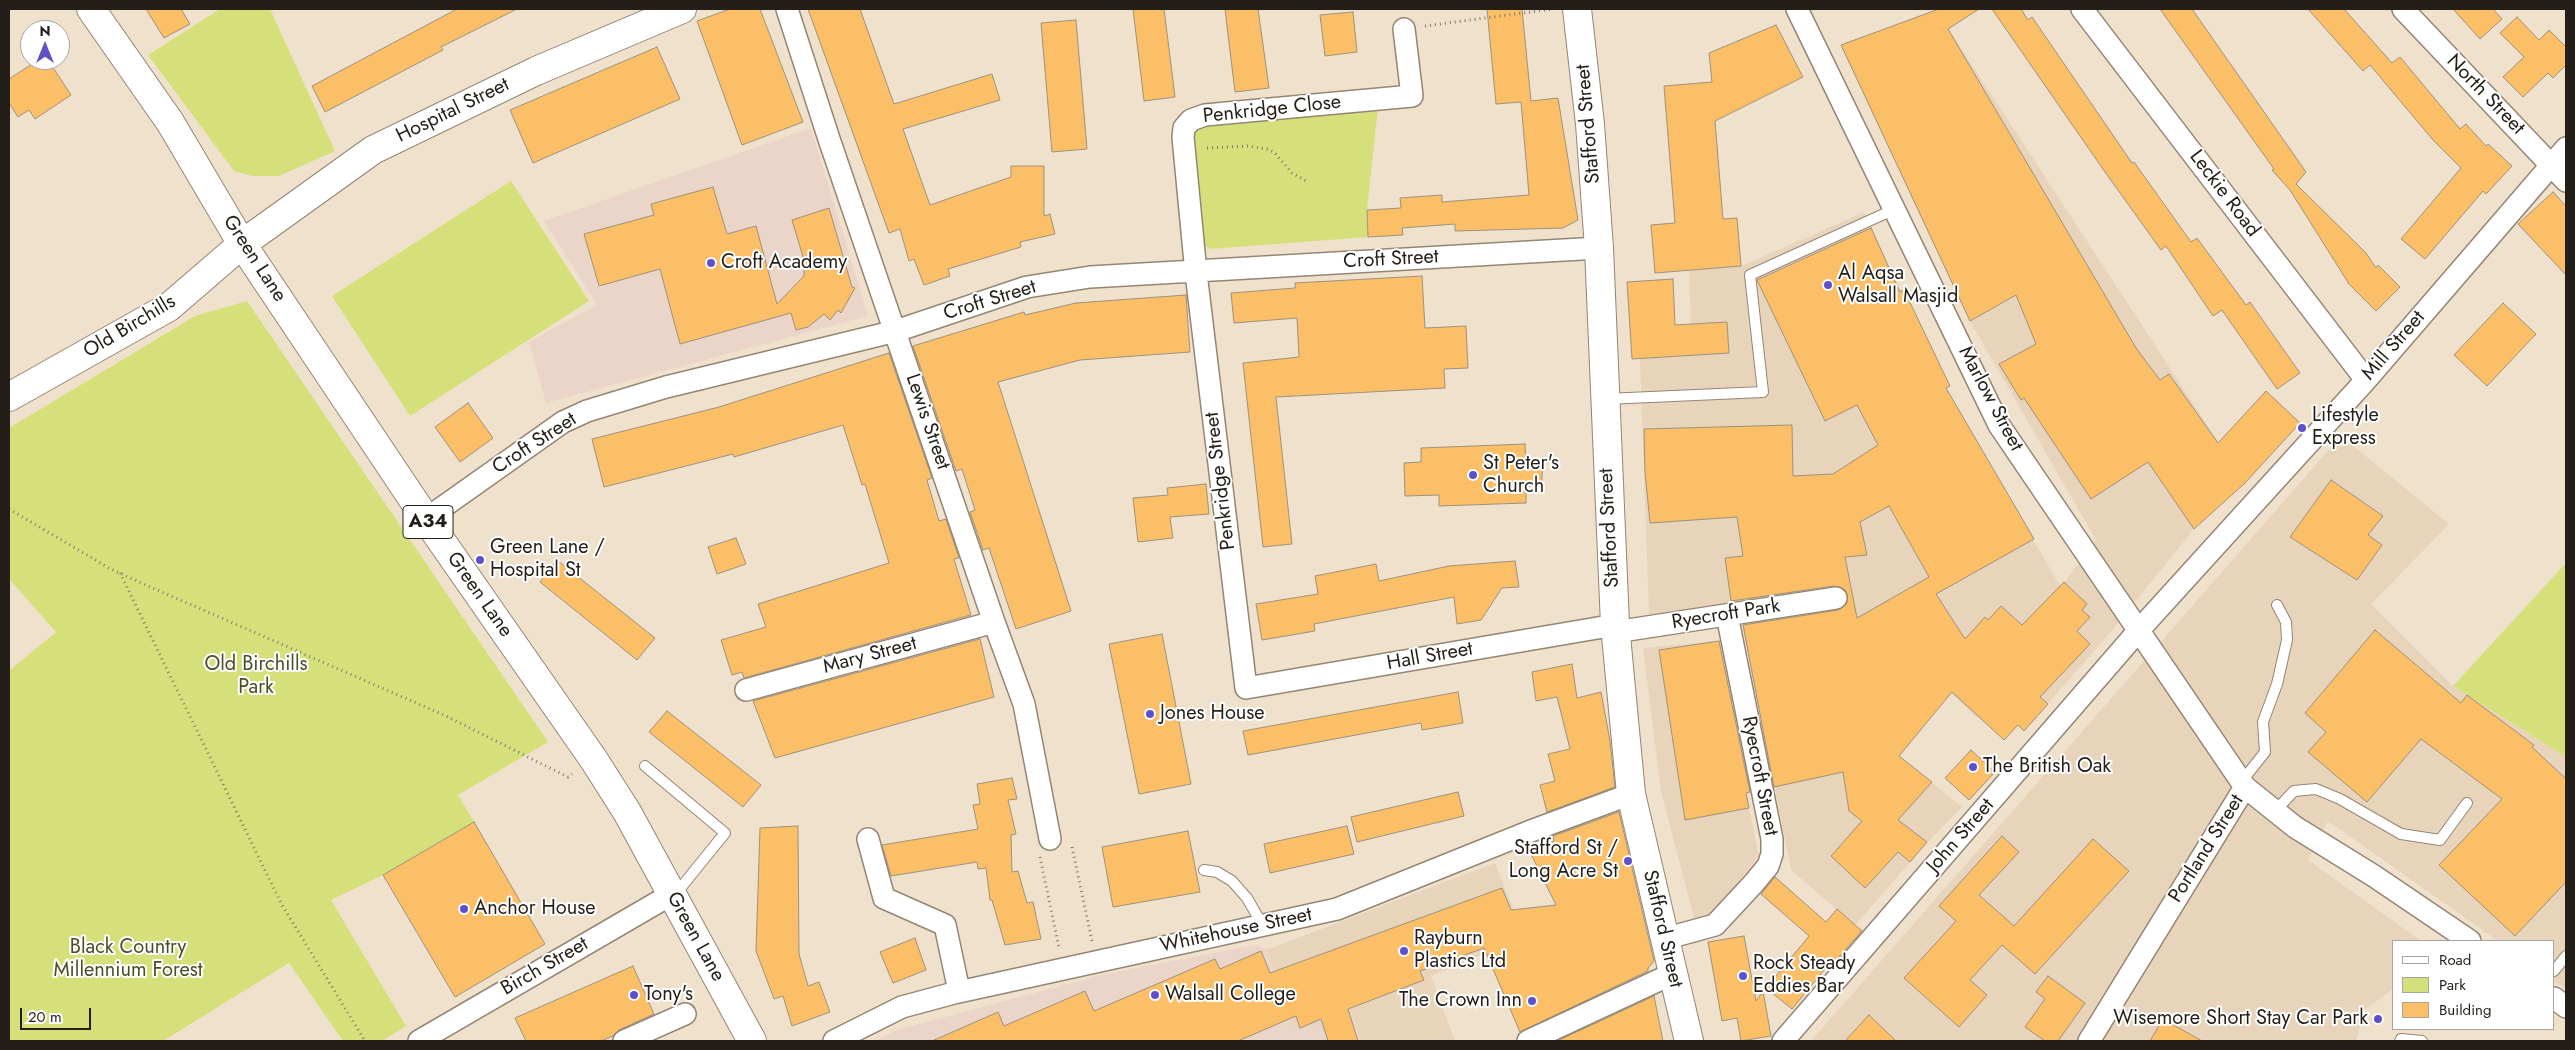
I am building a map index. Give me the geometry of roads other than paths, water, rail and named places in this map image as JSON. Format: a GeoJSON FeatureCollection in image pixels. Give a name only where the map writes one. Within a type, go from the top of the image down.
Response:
{"type":"FeatureCollection","features":[{"type":"Feature","properties":{"kind":"main road","name":"Green Lane"},"geometry":{"type":"LineString","coordinates":[[91,9],[170,122],[242,244],[426,519],[594,760],[627,812],[752,1041]]}},
{"type":"Feature","properties":{"kind":"main road","name":"Hospital Street"},"geometry":{"type":"LineString","coordinates":[[242,244],[373,150],[536,70],[682,9]]}},
{"type":"Feature","properties":{"kind":"main road","name":"Stafford Street"},"geometry":{"type":"LineString","coordinates":[[1577,9],[1590,124],[1599,248],[1615,628],[1631,794],[1689,1041]]}},
{"type":"Feature","properties":{"kind":"main road","name":"Old Birchills"},"geometry":{"type":"LineString","coordinates":[[9,397],[169,307],[242,244]]}},
{"type":"Feature","properties":{"kind":"street","name":"Lewis Street"},"geometry":{"type":"LineString","coordinates":[[787,9],[829,139],[896,330],[994,622],[1024,704],[1050,839]]}},
{"type":"Feature","properties":{"kind":"street","name":"Marlow Street"},"geometry":{"type":"LineString","coordinates":[[1798,9],[1999,425],[2244,784]]}},
{"type":"Feature","properties":{"kind":"street","name":"Leckie Road"},"geometry":{"type":"LineString","coordinates":[[2082,9],[2366,380]]}},
{"type":"Feature","properties":{"kind":"street","name":"North Street"},"geometry":{"type":"LineString","coordinates":[[2403,9],[2566,181]]}},
{"type":"Feature","properties":{"kind":"street","name":"Penkridge Close"},"geometry":{"type":"LineString","coordinates":[[1196,273],[1184,128],[1191,120],[1205,114],[1412,96],[1404,29]]}},
{"type":"Feature","properties":{"kind":"street","name":"Mill Street"},"geometry":{"type":"LineString","coordinates":[[2139,630],[2366,380],[2566,148]]}},
{"type":"Feature","properties":{"kind":"street","name":"Croft Street"},"geometry":{"type":"LineString","coordinates":[[426,519],[563,422],[587,411],[666,387],[896,330],[1026,286],[1090,277],[1196,273],[1599,248]]}},
{"type":"Feature","properties":{"kind":"street","name":"Penkridge Street"},"geometry":{"type":"LineString","coordinates":[[1196,273],[1246,688]]}},
{"type":"Feature","properties":{"kind":"street","name":"Ryecroft Park"},"geometry":{"type":"LineString","coordinates":[[1615,628],[1727,615],[1836,598]]}},
{"type":"Feature","properties":{"kind":"street","name":"Ryecroft Street"},"geometry":{"type":"LineString","coordinates":[[1664,939],[1715,925],[1768,866],[1772,854],[1772,839],[1727,615]]}},
{"type":"Feature","properties":{"kind":"street","name":"Mary Street"},"geometry":{"type":"LineString","coordinates":[[746,690],[994,622]]}},
{"type":"Feature","properties":{"kind":"street","name":"Hall Street"},"geometry":{"type":"LineString","coordinates":[[1246,688],[1615,628]]}},
{"type":"Feature","properties":{"kind":"street","name":"John Street"},"geometry":{"type":"LineString","coordinates":[[1783,1041],[2139,630]]}},
{"type":"Feature","properties":{"kind":"street","name":"Portland Street"},"geometry":{"type":"LineString","coordinates":[[2089,1041],[2244,784],[2295,827],[2374,876],[2469,940]]}},
{"type":"Feature","properties":{"kind":"street","name":"Whitehouse Street"},"geometry":{"type":"LineString","coordinates":[[834,1041],[902,1007],[1064,968],[1337,909],[1536,829],[1631,794]]}},
{"type":"Feature","properties":{"kind":"street"},"geometry":{"type":"LineString","coordinates":[[868,839],[884,898],[945,925],[960,992]]}},
{"type":"Feature","properties":{"kind":"street","name":"Birch Street"},"geometry":{"type":"LineString","coordinates":[[418,1041],[672,895]]}},
{"type":"Feature","properties":{"kind":"street"},"geometry":{"type":"LineString","coordinates":[[1528,1041],[1672,974]]}},
{"type":"Feature","properties":{"kind":"street"},"geometry":{"type":"LineString","coordinates":[[2555,999],[2566,1007]]}},
{"type":"Feature","properties":{"kind":"street"},"geometry":{"type":"LineString","coordinates":[[624,1041],[685,1014]]}},
{"type":"Feature","properties":{"kind":"lane"},"geometry":{"type":"LineString","coordinates":[[1604,400],[1763,392],[1750,275],[1895,209]]}},
{"type":"Feature","properties":{"kind":"lane"},"geometry":{"type":"LineString","coordinates":[[2244,784],[2264,752],[2263,722],[2277,684],[2287,640],[2286,622],[2277,605]]}},
{"type":"Feature","properties":{"kind":"lane"},"geometry":{"type":"LineString","coordinates":[[645,766],[725,833],[672,895]]}},
{"type":"Feature","properties":{"kind":"lane"},"geometry":{"type":"LineString","coordinates":[[2275,811],[2294,791],[2316,789],[2340,799],[2401,834],[2440,840],[2467,803]]}},
{"type":"Feature","properties":{"kind":"lane"},"geometry":{"type":"LineString","coordinates":[[1204,870],[1217,872],[1232,880],[1247,898],[1263,926]]}},
{"type":"Feature","properties":{"kind":"lane"},"geometry":{"type":"LineString","coordinates":[[2555,970],[2566,956]]}},
{"type":"Feature","properties":{"kind":"lane"},"geometry":{"type":"LineString","coordinates":[[2400,1041],[2401,1039],[2422,1041]]}},
{"type":"Feature","properties":{"kind":"place","name":"Croft Academy"},"geometry":{"type":"Point","coordinates":[711,263]}},
{"type":"Feature","properties":{"kind":"place","name":"Al Aqsa Walsall Masjid"},"geometry":{"type":"Point","coordinates":[1828,285]}},
{"type":"Feature","properties":{"kind":"place","name":"Lifestyle Express"},"geometry":{"type":"Point","coordinates":[2302,428]}},
{"type":"Feature","properties":{"kind":"place","name":"St Peter's Church"},"geometry":{"type":"Point","coordinates":[1473,475]}},
{"type":"Feature","properties":{"kind":"place","name":"Green Lane / Hospital St"},"geometry":{"type":"Point","coordinates":[480,560]}},
{"type":"Feature","properties":{"kind":"place","name":"Jones House"},"geometry":{"type":"Point","coordinates":[1150,714]}},
{"type":"Feature","properties":{"kind":"place","name":"The British Oak"},"geometry":{"type":"Point","coordinates":[1973,767]}},
{"type":"Feature","properties":{"kind":"place","name":"Stafford St / Long Acre St"},"geometry":{"type":"Point","coordinates":[1628,861]}},
{"type":"Feature","properties":{"kind":"place","name":"Anchor House"},"geometry":{"type":"Point","coordinates":[464,909]}},
{"type":"Feature","properties":{"kind":"place","name":"Rayburn Plastics Ltd"},"geometry":{"type":"Point","coordinates":[1404,951]}},
{"type":"Feature","properties":{"kind":"place","name":"Rock Steady Eddies Bar"},"geometry":{"type":"Point","coordinates":[1743,976]}},
{"type":"Feature","properties":{"kind":"place","name":"Tony's"},"geometry":{"type":"Point","coordinates":[634,995]}},
{"type":"Feature","properties":{"kind":"place","name":"Walsall College"},"geometry":{"type":"Point","coordinates":[1155,995]}},
{"type":"Feature","properties":{"kind":"place","name":"The Crown Inn"},"geometry":{"type":"Point","coordinates":[1532,1001]}},
{"type":"Feature","properties":{"kind":"place","name":"Wisemore Short Stay Car Park"},"geometry":{"type":"Point","coordinates":[2378,1019]}},
{"type":"Feature","properties":{"kind":"park label","name":"Old Birchills Park"},"geometry":{"type":"Point","coordinates":[256,676]}},
{"type":"Feature","properties":{"kind":"park label","name":"Black Country Millennium Forest"},"geometry":{"type":"Point","coordinates":[128,960]}}]}
